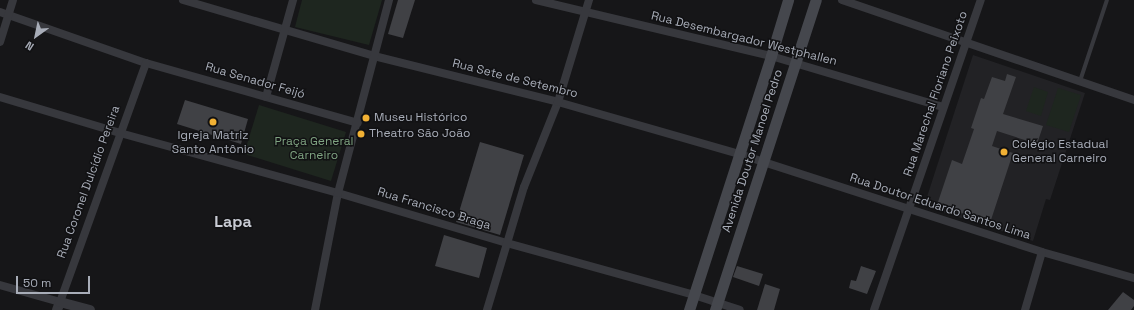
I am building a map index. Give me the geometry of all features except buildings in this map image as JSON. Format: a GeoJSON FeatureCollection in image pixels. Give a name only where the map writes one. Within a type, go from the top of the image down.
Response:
{"type":"FeatureCollection","features":[{"type":"Feature","properties":{"kind":"main road","name":"Avenida Doutor Manoel Pedro"},"geometry":{"type":"LineString","coordinates":[[689,310],[788,0]]}},
{"type":"Feature","properties":{"kind":"main road","name":"Avenida Doutor Manoel Pedro"},"geometry":{"type":"LineString","coordinates":[[716,306],[816,0]]}},
{"type":"Feature","properties":{"kind":"street"},"geometry":{"type":"LineString","coordinates":[[0,42],[13,0]]}},
{"type":"Feature","properties":{"kind":"street","name":"Rua Sete de Setembro"},"geometry":{"type":"LineString","coordinates":[[183,0],[374,56],[558,102],[739,154]]}},
{"type":"Feature","properties":{"kind":"street"},"geometry":{"type":"LineString","coordinates":[[266,97],[293,0]]}},
{"type":"Feature","properties":{"kind":"street"},"geometry":{"type":"LineString","coordinates":[[315,310],[338,193],[358,124],[389,0]]}},
{"type":"Feature","properties":{"kind":"street","name":"Rua Desembargador Westphallen"},"geometry":{"type":"LineString","coordinates":[[536,0],[771,56],[944,107]]}},
{"type":"Feature","properties":{"kind":"street"},"geometry":{"type":"LineString","coordinates":[[488,310],[524,187],[558,102],[589,0]]}},
{"type":"Feature","properties":{"kind":"street"},"geometry":{"type":"LineString","coordinates":[[842,0],[1134,100]]}},
{"type":"Feature","properties":{"kind":"street","name":"Rua Marechal Floriano Peixoto"},"geometry":{"type":"LineString","coordinates":[[874,310],[981,0]]}},
{"type":"Feature","properties":{"kind":"street","name":"Rua Senador Feijó"},"geometry":{"type":"LineString","coordinates":[[0,12],[146,63],[358,124]]}},
{"type":"Feature","properties":{"kind":"street","name":"Rua Coronel Dulcídio Pereira"},"geometry":{"type":"LineString","coordinates":[[58,306],[146,63]]}},
{"type":"Feature","properties":{"kind":"street","name":"Rua Francisco Braga"},"geometry":{"type":"LineString","coordinates":[[0,97],[120,133],[338,193],[507,243],[694,295],[716,306],[740,310]]}},
{"type":"Feature","properties":{"kind":"street","name":"Rua Doutor Eduardo Santos Lima"},"geometry":{"type":"LineString","coordinates":[[739,154],[1042,252],[1134,278]]}},
{"type":"Feature","properties":{"kind":"street"},"geometry":{"type":"LineString","coordinates":[[1024,310],[1042,252]]}},
{"type":"Feature","properties":{"kind":"street"},"geometry":{"type":"LineString","coordinates":[[0,285],[58,306],[90,310]]}},
{"type":"Feature","properties":{"kind":"lane"},"geometry":{"type":"LineString","coordinates":[[1080,81],[1107,0]]}},
{"type":"Feature","properties":{"kind":"shaded area","name":"Colégio Estadual General Carneiro"},"geometry":{"type":"Polygon","coordinates":[[[973,55],[1085,93],[1050,200],[1046,199],[1033,241],[924,206],[973,55]]]}},
{"type":"Feature","properties":{"kind":"green space"},"geometry":{"type":"Polygon","coordinates":[[[302,0],[382,0],[369,45],[295,27],[302,0]]]}},
{"type":"Feature","properties":{"kind":"green space"},"geometry":{"type":"Polygon","coordinates":[[[1034,87],[1048,92],[1041,116],[1026,111],[1034,87]]]}},
{"type":"Feature","properties":{"kind":"green space"},"geometry":{"type":"Polygon","coordinates":[[[1058,88],[1081,95],[1069,132],[1046,125],[1058,88]]]}},
{"type":"Feature","properties":{"kind":"green space","name":"Praça General Carneiro"},"geometry":{"type":"Polygon","coordinates":[[[259,105],[346,132],[331,181],[244,154],[259,105]]]}},
{"type":"Feature","properties":{"kind":"place","name":"Museu Histórico"},"geometry":{"type":"Point","coordinates":[366,118]}},
{"type":"Feature","properties":{"kind":"place","name":"Igreja Matriz Santo Antônio"},"geometry":{"type":"Point","coordinates":[213,122]}},
{"type":"Feature","properties":{"kind":"place","name":"Theatro São João"},"geometry":{"type":"Point","coordinates":[361,134]}},
{"type":"Feature","properties":{"kind":"place","name":"Colégio Estadual General Carneiro"},"geometry":{"type":"Point","coordinates":[1004,152]}},
{"type":"Feature","properties":{"kind":"district","name":"Lapa"},"geometry":{"type":"Point","coordinates":[233,222]}}]}
